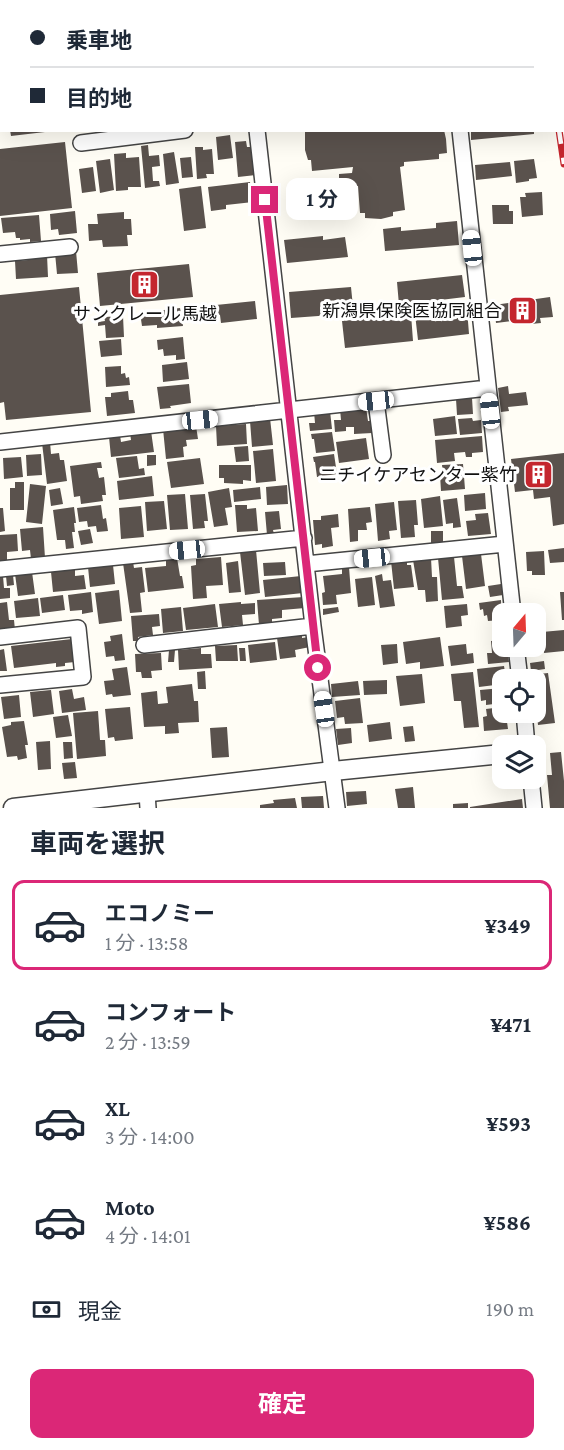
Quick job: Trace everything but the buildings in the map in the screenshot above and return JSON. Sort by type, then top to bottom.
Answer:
[{"type":"street","points":[[81,143],[168,132]]},
{"type":"street","points":[[257,132],[313,626],[337,808]]},
{"type":"street","points":[[460,132],[512,603]]},
{"type":"street","points":[[0,254],[70,247]]},
{"type":"street","points":[[0,442],[488,388]]},
{"type":"street","points":[[376,401],[383,455]]},
{"type":"street","points":[[0,569],[304,538]]},
{"type":"street","points":[[306,564],[505,544]]},
{"type":"street","points":[[144,645],[313,626]]},
{"type":"street","points":[[0,637],[78,628],[83,677],[0,685]]},
{"type":"street","points":[[13,808],[147,800],[333,771],[492,755]]},
{"type":"street","points":[[532,789],[534,808]]},
{"type":"railway","points":[[559,132],[564,164]]},
{"type":"place","name":"サンクレール馬越","points":[[145,285]]},
{"type":"place","name":"新潟県保険医協同組合","points":[[523,311]]},
{"type":"place","name":"ニチイケアセンター紫竹","points":[[538,475]]},
{"type":"route","points":[[265,200],[318,668]]}]
